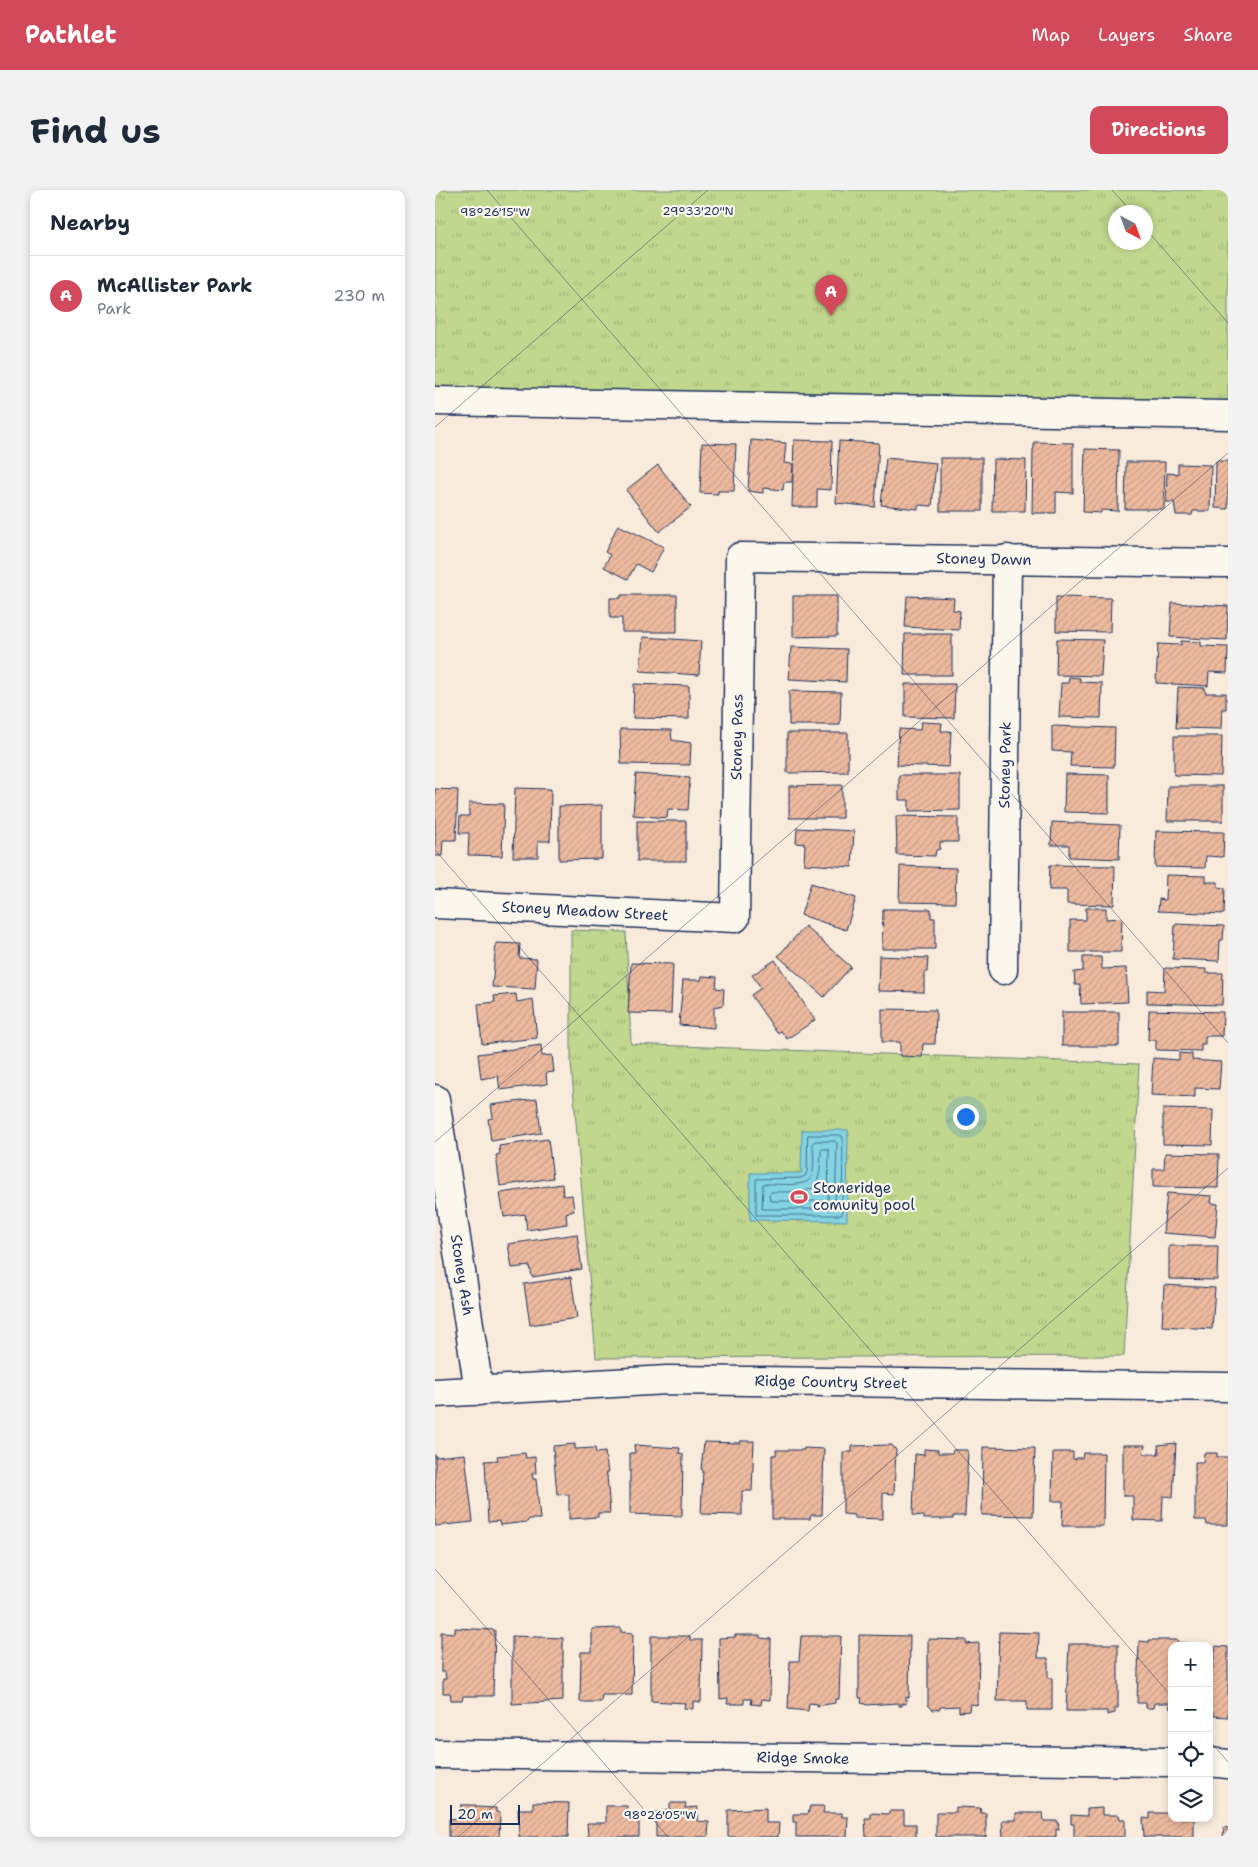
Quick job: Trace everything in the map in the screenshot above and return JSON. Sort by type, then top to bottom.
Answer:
[{"type":"street","points":[[435,401],[1228,415]]},
{"type":"street","name":"Stoney Dawn","points":[[740,557],[1228,563]]},
{"type":"street","name":"Stoney Pass","points":[[735,918],[740,557]]},
{"type":"street","name":"Stoney Park","points":[[1003,970],[1007,560]]},
{"type":"street","name":"Stoney Meadow Street","points":[[435,904],[735,918]]},
{"type":"street","name":"Stoney Ash","points":[[435,1099],[479,1391]]},
{"type":"street","name":"Ridge Country Street","points":[[435,1393],[667,1380],[1228,1387]]},
{"type":"street","name":"Ridge Smoke","points":[[435,1754],[1168,1762]]},
{"type":"street","points":[[1213,1762],[1228,1764]]},
{"type":"green space","points":[[435,190],[1228,190],[1228,406],[435,390]]},
{"type":"green space","points":[[571,930],[626,932],[631,1044],[1139,1064],[1124,1356],[596,1358],[571,1063]]},
{"type":"water","name":"Stoneridge comunity pool","points":[[802,1130],[848,1130],[847,1221],[750,1220],[750,1173],[801,1173]]},
{"type":"building","points":[[751,440],[786,443],[784,463],[793,464],[792,482],[784,482],[783,490],[763,488],[763,493],[748,491]]},
{"type":"building","points":[[794,440],[832,441],[831,490],[817,489],[817,507],[792,507]]},
{"type":"building","points":[[839,441],[879,443],[875,507],[836,503]]},
{"type":"building","points":[[1034,442],[1073,443],[1073,493],[1056,492],[1056,513],[1032,513]]},
{"type":"building","points":[[702,443],[736,444],[734,491],[718,491],[718,494],[700,493]]},
{"type":"building","points":[[1085,449],[1119,450],[1118,511],[1101,510],[1101,513],[1083,512]]},
{"type":"building","points":[[886,458],[936,463],[932,506],[918,505],[918,509],[881,505]]},
{"type":"building","points":[[940,458],[982,458],[982,511],[940,511]]},
{"type":"building","points":[[993,459],[1026,460],[1025,511],[992,511]]},
{"type":"building","points":[[1216,461],[1228,461],[1228,509],[1215,508]]},
{"type":"building","points":[[1126,462],[1165,462],[1164,509],[1125,509]]},
{"type":"building","points":[[1178,464],[1211,465],[1210,511],[1193,511],[1192,515],[1176,515],[1174,502],[1166,502],[1167,473],[1178,474]]},
{"type":"building","points":[[658,465],[691,507],[659,532],[626,490]]},
{"type":"building","points":[[618,525],[664,547],[651,572],[636,564],[628,579],[604,567],[610,555],[605,552]]},
{"type":"building","points":[[621,595],[677,595],[677,632],[622,632],[622,618],[610,618],[610,598],[621,598]]},
{"type":"building","points":[[793,596],[837,596],[837,636],[793,637]]},
{"type":"building","points":[[907,596],[954,598],[953,610],[960,611],[959,630],[905,627]]},
{"type":"building","points":[[1056,597],[1111,598],[1110,632],[1056,631]]},
{"type":"building","points":[[1172,603],[1228,606],[1227,640],[1170,637]]},
{"type":"building","points":[[905,634],[952,634],[952,675],[904,675]]},
{"type":"building","points":[[643,637],[701,641],[699,675],[640,671]]},
{"type":"building","points":[[1057,639],[1103,640],[1101,676],[1056,675]]},
{"type":"building","points":[[1181,641],[1201,642],[1201,646],[1228,647],[1227,673],[1209,672],[1208,686],[1156,683],[1158,644],[1181,645]]},
{"type":"building","points":[[791,647],[847,649],[846,682],[789,679]]},
{"type":"building","points":[[1069,677],[1080,678],[1080,682],[1102,683],[1101,718],[1059,717],[1061,683],[1068,683]]},
{"type":"building","points":[[634,684],[689,686],[689,719],[633,718]]},
{"type":"building","points":[[905,684],[955,684],[954,718],[905,717]]},
{"type":"building","points":[[1178,687],[1205,688],[1205,693],[1226,693],[1226,709],[1222,709],[1221,729],[1176,728]]},
{"type":"building","points":[[789,691],[841,692],[840,725],[789,725]]},
{"type":"building","points":[[921,722],[942,723],[941,731],[951,731],[949,767],[897,765],[899,729],[920,730]]},
{"type":"building","points":[[1052,726],[1115,728],[1114,767],[1070,766],[1071,752],[1052,751]]},
{"type":"building","points":[[620,729],[671,730],[672,740],[691,743],[690,765],[621,764]]},
{"type":"building","points":[[787,733],[848,733],[848,772],[787,773]]},
{"type":"building","points":[[1174,736],[1222,736],[1221,776],[1174,775]]},
{"type":"building","points":[[636,774],[690,778],[688,810],[668,809],[667,818],[633,815]]},
{"type":"building","points":[[1065,774],[1109,775],[1109,813],[1064,812]]},
{"type":"building","points":[[899,775],[960,775],[960,810],[909,811],[909,800],[899,800]]},
{"type":"building","points":[[842,785],[842,818],[789,818],[789,786]]},
{"type":"building","points":[[1168,786],[1223,786],[1223,821],[1167,821]]},
{"type":"building","points":[[515,788],[551,789],[550,841],[538,841],[538,857],[513,857]]},
{"type":"building","points":[[435,789],[458,790],[456,840],[443,840],[442,856],[435,856]]},
{"type":"building","points":[[469,803],[504,804],[502,856],[468,855],[469,833],[459,833],[460,816],[469,816]]},
{"type":"building","points":[[602,805],[602,859],[559,860],[559,806]]},
{"type":"building","points":[[896,816],[958,817],[958,842],[940,842],[940,849],[936,850],[935,856],[897,855]]},
{"type":"building","points":[[637,821],[686,821],[686,861],[637,861]]},
{"type":"building","points":[[1052,822],[1120,825],[1119,859],[1069,857],[1069,845],[1051,845]]},
{"type":"building","points":[[797,828],[854,831],[852,867],[804,864],[805,844],[796,843]]},
{"type":"building","points":[[1156,831],[1224,832],[1223,857],[1206,856],[1205,868],[1155,867]]},
{"type":"building","points":[[1050,865],[1115,866],[1114,905],[1067,904],[1067,890],[1049,890]]},
{"type":"building","points":[[900,866],[956,868],[955,903],[899,902]]},
{"type":"building","points":[[1166,875],[1206,876],[1206,882],[1218,882],[1218,887],[1225,888],[1224,914],[1158,911],[1159,899],[1165,900]]},
{"type":"building","points":[[811,883],[856,898],[846,930],[801,915]]},
{"type":"building","points":[[1086,908],[1106,908],[1106,919],[1122,918],[1121,952],[1070,952],[1070,920],[1086,920]]},
{"type":"building","points":[[883,909],[931,909],[931,918],[935,918],[935,949],[882,949]]},
{"type":"building","points":[[1175,924],[1224,926],[1223,940],[1220,940],[1219,961],[1173,959]]},
{"type":"building","points":[[805,926],[851,967],[824,997],[778,956]]},
{"type":"building","points":[[496,943],[520,944],[519,958],[537,959],[535,989],[492,987]]},
{"type":"building","points":[[879,956],[928,958],[927,972],[924,972],[924,992],[878,991]]},
{"type":"building","points":[[1083,957],[1101,957],[1102,969],[1126,968],[1128,1002],[1081,1004],[1080,985],[1075,985],[1074,972],[1083,971]]},
{"type":"building","points":[[775,960],[815,1020],[787,1039],[781,1031],[777,1033],[751,995],[761,988],[752,975]]},
{"type":"building","points":[[631,963],[673,964],[671,1014],[628,1013]]},
{"type":"building","points":[[1165,968],[1206,969],[1206,973],[1223,973],[1222,1005],[1147,1003],[1147,990],[1164,991]]},
{"type":"building","points":[[702,976],[717,977],[716,988],[724,989],[723,1005],[714,1007],[714,1028],[679,1025],[683,980],[701,980]]},
{"type":"building","points":[[516,994],[517,1002],[533,999],[537,1038],[482,1044],[478,1004],[495,1002],[494,996]]},
{"type":"building","points":[[882,1009],[936,1010],[935,1044],[923,1044],[922,1057],[900,1056],[900,1042],[882,1042]]},
{"type":"building","points":[[1149,1010],[1223,1012],[1222,1036],[1205,1036],[1205,1044],[1201,1044],[1201,1051],[1156,1050],[1156,1040],[1148,1040]]},
{"type":"building","points":[[1062,1012],[1119,1012],[1119,1046],[1062,1046]]},
{"type":"building","points":[[541,1045],[542,1056],[552,1055],[554,1072],[546,1073],[547,1084],[500,1090],[498,1076],[481,1079],[478,1054]]},
{"type":"building","points":[[1179,1053],[1192,1054],[1192,1060],[1221,1062],[1219,1089],[1195,1088],[1195,1097],[1151,1095],[1153,1058],[1179,1060]]},
{"type":"building","points":[[537,1099],[541,1133],[491,1141],[488,1119],[493,1118],[491,1105]]},
{"type":"building","points":[[1163,1109],[1213,1110],[1212,1145],[1163,1144]]},
{"type":"building","points":[[548,1139],[553,1178],[500,1186],[496,1155],[500,1154],[499,1146]]},
{"type":"building","points":[[1165,1153],[1219,1154],[1218,1188],[1153,1187],[1153,1169],[1164,1169]]},
{"type":"building","points":[[562,1184],[563,1196],[572,1195],[574,1211],[566,1213],[567,1224],[527,1230],[525,1214],[504,1217],[500,1193]]},
{"type":"building","points":[[1167,1193],[1212,1196],[1211,1203],[1218,1204],[1215,1237],[1163,1233]]},
{"type":"building","points":[[577,1234],[582,1269],[532,1277],[530,1266],[512,1268],[508,1244]]},
{"type":"building","points":[[1169,1246],[1218,1246],[1217,1280],[1169,1279]]},
{"type":"building","points":[[571,1277],[577,1318],[530,1325],[524,1284]]},
{"type":"building","points":[[1164,1285],[1215,1288],[1212,1329],[1162,1326]]},
{"type":"building","points":[[740,1441],[754,1441],[752,1491],[742,1491],[742,1515],[701,1514],[703,1470],[701,1469],[704,1442],[740,1443]]},
{"type":"building","points":[[1176,1443],[1173,1497],[1163,1496],[1162,1521],[1133,1520],[1133,1496],[1123,1496],[1123,1445],[1145,1445],[1144,1454],[1159,1454],[1158,1445]]},
{"type":"building","points":[[575,1444],[575,1449],[595,1448],[596,1453],[605,1452],[608,1473],[605,1473],[607,1475],[610,1513],[598,1513],[598,1517],[569,1519],[569,1494],[557,1495],[553,1446]]},
{"type":"building","points":[[634,1445],[680,1448],[679,1453],[683,1454],[682,1516],[630,1514],[630,1453],[635,1453]]},
{"type":"building","points":[[892,1445],[896,1450],[894,1494],[883,1493],[883,1519],[854,1518],[854,1515],[843,1514],[843,1452],[852,1452],[852,1446]]},
{"type":"building","points":[[983,1447],[1035,1448],[1033,1516],[982,1515]]},
{"type":"building","points":[[804,1448],[824,1449],[822,1515],[811,1515],[810,1519],[772,1519],[772,1455],[776,1455],[776,1450],[804,1450]]},
{"type":"building","points":[[924,1449],[938,1450],[938,1453],[968,1450],[965,1516],[953,1516],[953,1519],[924,1519],[924,1516],[913,1515],[915,1454],[924,1455]]},
{"type":"building","points":[[1053,1452],[1073,1452],[1073,1459],[1076,1460],[1076,1458],[1082,1458],[1083,1453],[1104,1453],[1103,1526],[1062,1526],[1063,1501],[1052,1501]]},
{"type":"building","points":[[525,1453],[526,1458],[535,1457],[536,1473],[532,1474],[533,1479],[536,1479],[540,1519],[529,1519],[527,1522],[500,1525],[499,1521],[488,1522],[485,1461],[498,1460],[497,1456]]},
{"type":"building","points":[[1204,1453],[1217,1453],[1217,1457],[1228,1457],[1228,1525],[1207,1525],[1206,1520],[1195,1520],[1195,1462],[1203,1462]]},
{"type":"building","points":[[435,1454],[436,1457],[465,1454],[473,1522],[435,1526]]},
{"type":"building","points":[[455,1628],[495,1630],[493,1696],[463,1696],[462,1700],[451,1700],[450,1693],[443,1693],[443,1679],[446,1679],[445,1672],[441,1672],[441,1632],[455,1633]]},
{"type":"building","points":[[621,1628],[621,1632],[633,1633],[632,1695],[602,1695],[601,1702],[580,1702],[581,1652],[592,1652],[592,1629]]},
{"type":"building","points":[[999,1632],[1039,1633],[1038,1658],[1048,1658],[1048,1678],[1052,1678],[1052,1710],[1027,1710],[1027,1701],[997,1701]]},
{"type":"building","points":[[735,1635],[760,1635],[760,1638],[771,1639],[770,1700],[762,1699],[761,1705],[751,1704],[752,1699],[744,1699],[744,1704],[727,1704],[728,1698],[720,1699],[719,1638],[735,1637]]},
{"type":"building","points":[[859,1635],[910,1636],[909,1698],[906,1697],[906,1704],[902,1703],[902,1706],[899,1706],[899,1703],[866,1705],[861,1703],[862,1698],[859,1698]]},
{"type":"building","points":[[512,1636],[563,1638],[563,1701],[512,1704]]},
{"type":"building","points":[[651,1636],[690,1636],[690,1640],[702,1640],[701,1702],[693,1701],[693,1709],[684,1708],[685,1703],[651,1701]]},
{"type":"building","points":[[801,1636],[841,1636],[839,1699],[835,1699],[835,1703],[817,1706],[818,1704],[809,1703],[808,1711],[788,1709],[790,1661],[799,1661]]},
{"type":"building","points":[[928,1639],[966,1640],[966,1644],[979,1643],[978,1705],[970,1704],[969,1711],[959,1712],[959,1706],[940,1707],[940,1709],[933,1710],[928,1705]]},
{"type":"building","points":[[1149,1640],[1178,1640],[1178,1642],[1168,1642],[1168,1703],[1154,1703],[1153,1708],[1146,1708],[1146,1703],[1137,1703],[1139,1641],[1149,1642]]},
{"type":"building","points":[[1069,1644],[1118,1644],[1118,1708],[1115,1708],[1115,1713],[1107,1715],[1107,1711],[1066,1711]]},
{"type":"building","points":[[1216,1646],[1228,1647],[1228,1717],[1214,1716],[1213,1713],[1213,1665]]},
{"type":"building","points":[[533,1802],[569,1803],[568,1837],[519,1837],[518,1809],[533,1809]]},
{"type":"building","points":[[670,1803],[686,1803],[685,1808],[698,1807],[697,1821],[709,1822],[708,1837],[656,1837],[656,1812],[670,1810]]},
{"type":"building","points":[[461,1805],[496,1808],[496,1812],[500,1813],[499,1837],[449,1837],[449,1819],[460,1818]]},
{"type":"building","points":[[606,1806],[627,1806],[627,1816],[639,1815],[639,1837],[588,1837],[587,1823],[606,1823]]},
{"type":"building","points":[[810,1806],[824,1806],[823,1813],[842,1813],[842,1817],[848,1817],[847,1837],[796,1837],[796,1822],[793,1822],[793,1814],[808,1814]]},
{"type":"building","points":[[956,1807],[980,1808],[981,1813],[986,1813],[986,1837],[936,1837],[936,1812],[956,1812]]},
{"type":"building","points":[[766,1808],[766,1823],[779,1823],[778,1837],[728,1837],[728,1810]]},
{"type":"building","points":[[1102,1808],[1102,1815],[1119,1815],[1120,1819],[1125,1819],[1125,1837],[1074,1837],[1074,1824],[1071,1824],[1071,1815],[1087,1816],[1087,1809]]},
{"type":"building","points":[[889,1811],[904,1811],[904,1824],[916,1824],[916,1837],[866,1837],[865,1818],[871,1818],[871,1813],[889,1814]]},
{"type":"building","points":[[1016,1813],[1043,1813],[1044,1821],[1058,1821],[1059,1830],[1056,1829],[1056,1837],[1003,1837],[1002,1820],[1016,1820]]},
{"type":"building","points":[[1150,1813],[1168,1813],[1168,1822],[1194,1822],[1194,1837],[1144,1837],[1143,1818],[1150,1819]]},
{"type":"building","points":[[1224,1827],[1228,1828],[1228,1837],[1223,1837]]},
{"type":"place","name":"McAllister Park","points":[[831,316]]},
{"type":"place","name":"Stoneridge comunity pool","points":[[799,1197]]}]
